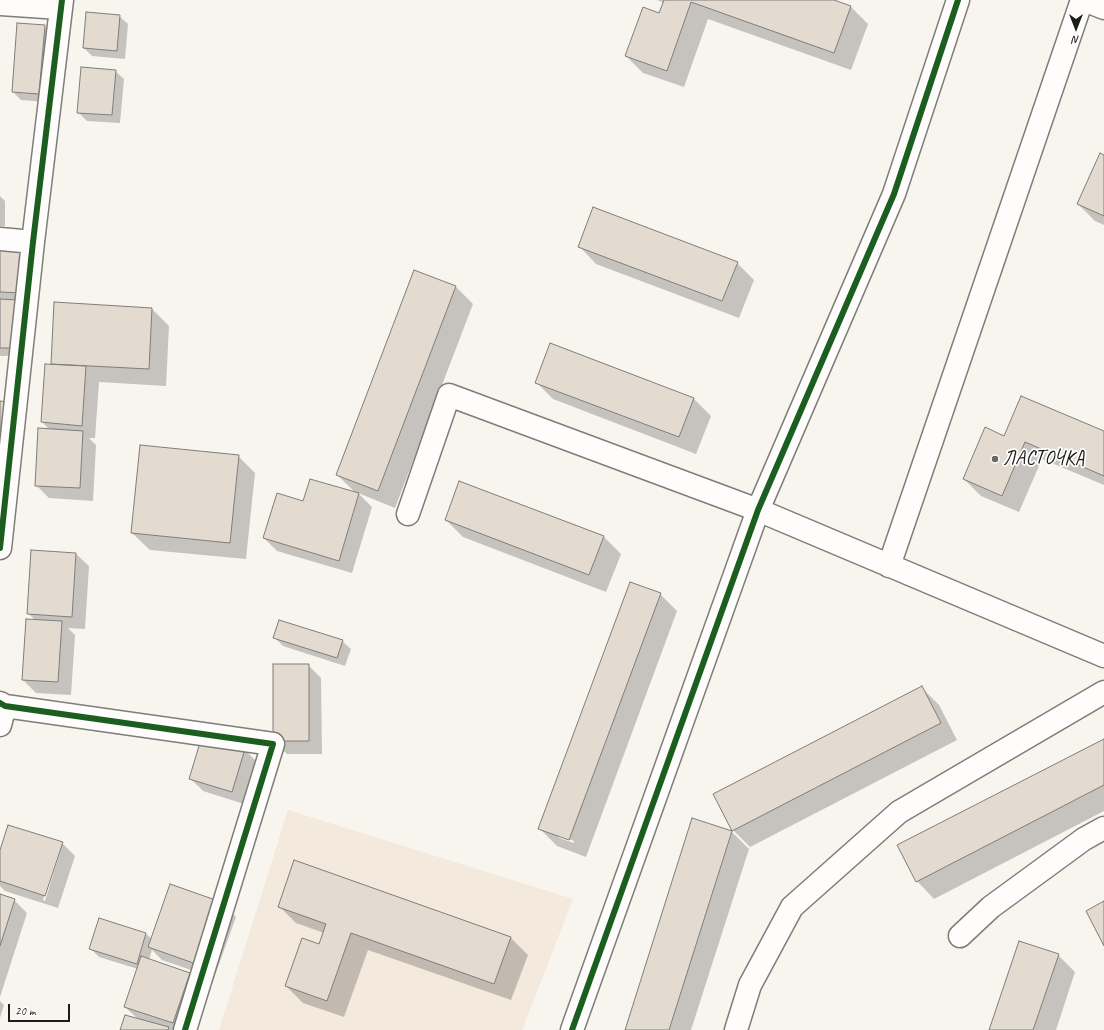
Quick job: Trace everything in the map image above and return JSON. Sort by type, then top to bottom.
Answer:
[{"type":"street","points":[[572,1030],[758,510],[894,194],[958,0]]},
{"type":"street","points":[[889,566],[1083,0],[1104,8]]},
{"type":"street","points":[[0,4],[61,4],[4,474],[0,548]]},
{"type":"street","points":[[0,239],[33,242]]},
{"type":"street","points":[[408,514],[449,395],[758,510],[1104,656]]},
{"type":"street","points":[[736,1030],[750,985],[792,907],[899,812],[1104,692]]},
{"type":"street","points":[[2,711],[273,744],[185,1030]]},
{"type":"street","points":[[960,936],[992,907],[1084,839],[1104,828]]},
{"type":"shaded area","points":[[288,810],[573,899],[522,1030],[219,1030]]},
{"type":"building","points":[[664,0],[834,0],[851,6],[834,53],[691,2],[667,71],[625,56],[643,7],[659,13]]},
{"type":"building","points":[[86,12],[120,15],[117,51],[83,48]]},
{"type":"building","points":[[17,23],[45,25],[39,94],[12,92]]},
{"type":"building","points":[[81,67],[116,70],[112,115],[77,113]]},
{"type":"building","points":[[1100,153],[1104,155],[1104,216],[1077,204]]},
{"type":"building","points":[[593,207],[738,262],[722,301],[578,247]]},
{"type":"building","points":[[0,249],[24,249],[23,293],[0,292]]},
{"type":"building","points":[[414,270],[456,286],[378,491],[336,475]]},
{"type":"building","points":[[0,299],[17,300],[16,348],[0,348]]},
{"type":"building","points":[[54,302],[152,308],[149,369],[51,364]]},
{"type":"building","points":[[550,343],[694,398],[679,437],[535,383]]},
{"type":"building","points":[[45,364],[86,366],[82,426],[41,422]]},
{"type":"building","name":"ЛАСТОЧКА","points":[[1021,396],[1104,431],[1104,476],[1025,442],[1002,496],[963,479],[985,427],[1004,436]]},
{"type":"building","points":[[0,401],[7,402],[0,454]]},
{"type":"building","points":[[38,428],[83,431],[80,488],[35,486]]},
{"type":"building","points":[[140,445],[239,455],[230,543],[131,533]]},
{"type":"building","points":[[310,479],[359,493],[339,561],[263,538],[277,493],[303,501]]},
{"type":"building","points":[[459,481],[604,536],[589,575],[445,520]]},
{"type":"building","points":[[31,550],[76,553],[72,617],[27,614]]},
{"type":"building","points":[[630,582],[661,593],[569,840],[538,829]]},
{"type":"building","points":[[26,619],[62,621],[58,682],[22,680]]},
{"type":"building","points":[[279,620],[343,640],[337,658],[273,638]]},
{"type":"building","points":[[273,664],[309,664],[309,741],[273,741]]},
{"type":"building","points":[[922,686],[941,723],[732,831],[713,794]]},
{"type":"building","points":[[202,736],[245,749],[232,792],[189,779]]},
{"type":"building","points":[[1104,739],[1104,785],[916,882],[897,845]]},
{"type":"building","points":[[692,818],[732,831],[669,1030],[625,1030]]},
{"type":"building","points":[[8,825],[63,842],[45,896],[0,881],[0,850]]},
{"type":"building","points":[[294,860],[511,937],[494,984],[351,933],[327,1001],[285,986],[302,938],[319,944],[326,924],[278,907]]},
{"type":"building","points":[[170,884],[224,903],[202,966],[148,947]]},
{"type":"building","points":[[0,894],[15,899],[0,946]]},
{"type":"building","points":[[1104,901],[1104,946],[1086,911]]},
{"type":"building","points":[[99,918],[146,933],[137,964],[89,949]]},
{"type":"building","points":[[1019,941],[1059,954],[1033,1030],[989,1030]]},
{"type":"building","points":[[141,956],[190,973],[173,1023],[124,1007]]},
{"type":"building","points":[[125,1015],[169,1027],[168,1030],[120,1030]]},
{"type":"cycle path","points":[[0,548],[33,242],[62,0]]},
{"type":"cycle path","points":[[572,1030],[758,510],[894,194],[958,0]]},
{"type":"cycle path","points":[[0,703],[5,706],[273,744],[185,1030]]},
{"type":"place","name":"ЛАСТОЧКА","points":[[995,459]]}]
